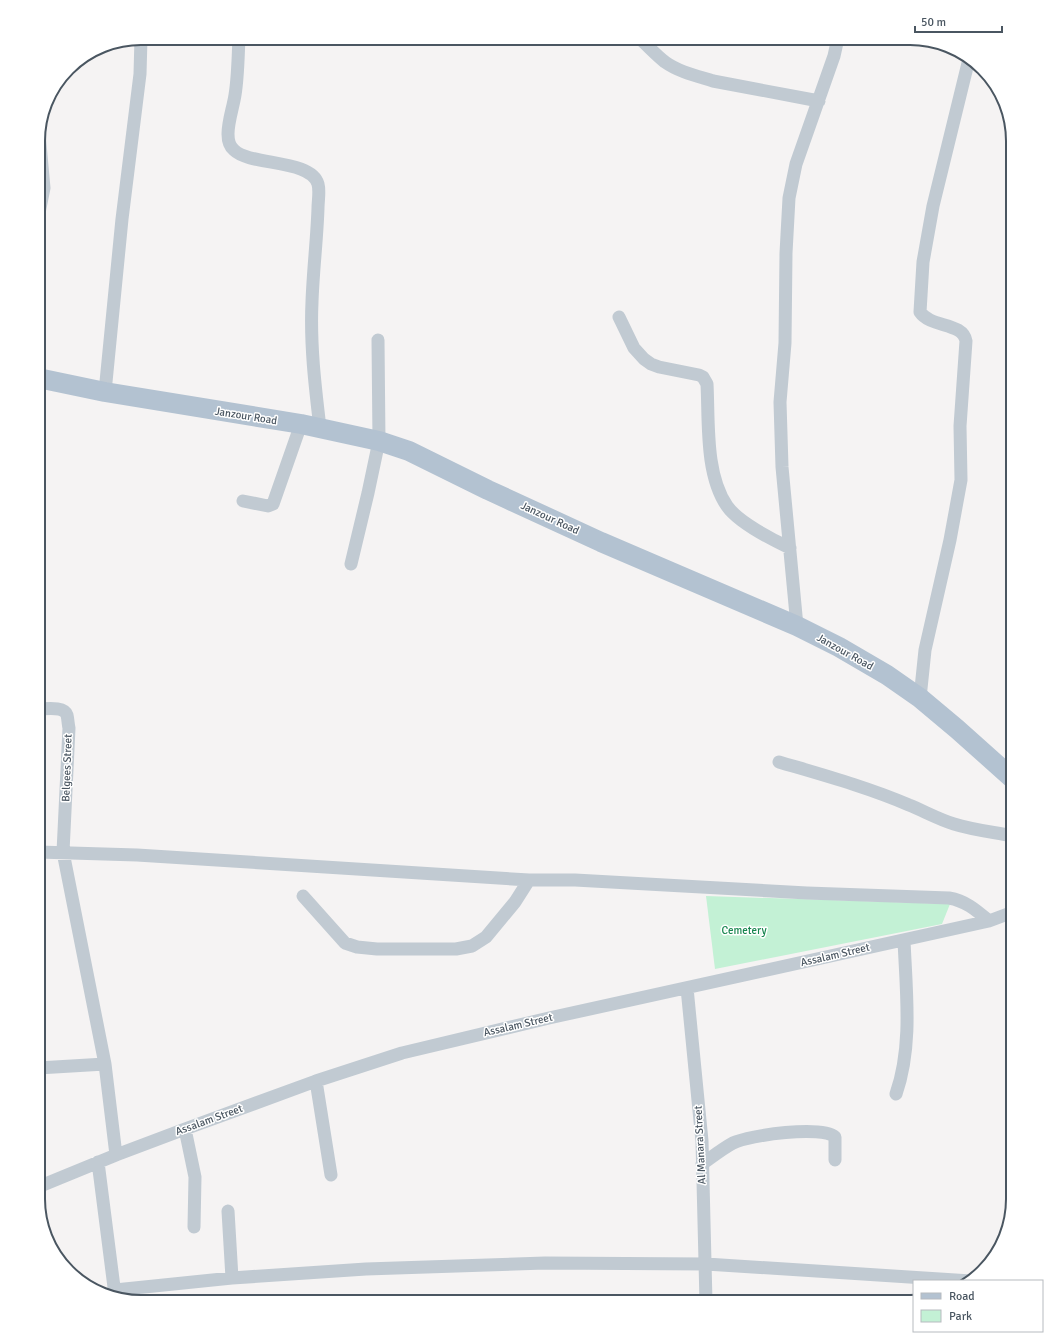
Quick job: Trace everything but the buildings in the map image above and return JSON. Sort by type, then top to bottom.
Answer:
[{"type":"main road","name":"Janzour Road","points":[[45,379],[105,392],[301,424],[379,440],[409,451],[488,490],[658,567],[797,626],[839,647],[887,675],[920,698],[1006,773]]},
{"type":"street","points":[[105,392],[122,219],[140,74],[141,45]]},
{"type":"street","points":[[238,45],[235,94],[228,134],[229,143],[232,149],[244,157],[282,164],[307,173],[317,181],[319,187],[312,302],[312,331],[320,428]]},
{"type":"street","points":[[647,45],[666,62],[697,76],[713,81],[819,101]]},
{"type":"street","points":[[797,626],[782,467],[780,402],[785,344],[786,253],[789,198],[796,164],[819,101],[836,45]]},
{"type":"street","points":[[920,698],[925,650],[950,540],[961,480],[960,426],[966,341],[965,337],[959,330],[928,320],[920,312],[922,262],[933,206],[968,65]]},
{"type":"street","points":[[619,318],[634,348],[651,364],[703,377],[707,384],[708,437],[715,482],[722,497],[728,508],[741,519],[772,540],[790,548]]},
{"type":"street","points":[[351,564],[379,440],[378,340]]},
{"type":"street","points":[[243,501],[268,506],[274,504],[301,424]]},
{"type":"street","name":"Belgees Street","points":[[45,709],[59,709],[65,712],[67,715],[69,728],[63,852]]},
{"type":"street","points":[[779,762],[860,787],[909,805],[951,823],[968,828],[1006,834]]},
{"type":"street","points":[[45,852],[299,865],[529,880],[574,880],[807,893],[949,898],[960,900],[970,905],[989,921]]},
{"type":"street","points":[[63,852],[105,1064],[116,1155]]},
{"type":"street","points":[[303,896],[345,943],[357,947],[377,949],[456,949],[472,946],[486,937],[515,902],[529,880]]},
{"type":"street","name":"Assalam Street","points":[[45,1184],[185,1129],[316,1081],[402,1053],[549,1018],[989,921],[1006,915]]},
{"type":"street","points":[[896,1094],[902,1077],[908,1024],[904,940]]},
{"type":"street","name":"Al Manara Street","points":[[687,988],[702,1141],[706,1295]]},
{"type":"street","points":[[45,1068],[105,1064]]},
{"type":"street","points":[[316,1081],[331,1175]]},
{"type":"street","points":[[185,1129],[195,1177],[194,1227]]},
{"type":"street","points":[[702,1164],[734,1143],[765,1135],[812,1131],[828,1133],[835,1137],[835,1160]]},
{"type":"street","points":[[98,1162],[115,1292]]},
{"type":"street","points":[[228,1211],[232,1278]]},
{"type":"street","points":[[116,1292],[232,1278],[381,1268],[545,1263],[706,1264],[955,1280]]},
{"type":"green space","name":"Cemetery","points":[[706,896],[950,904],[942,924],[715,969]]}]
